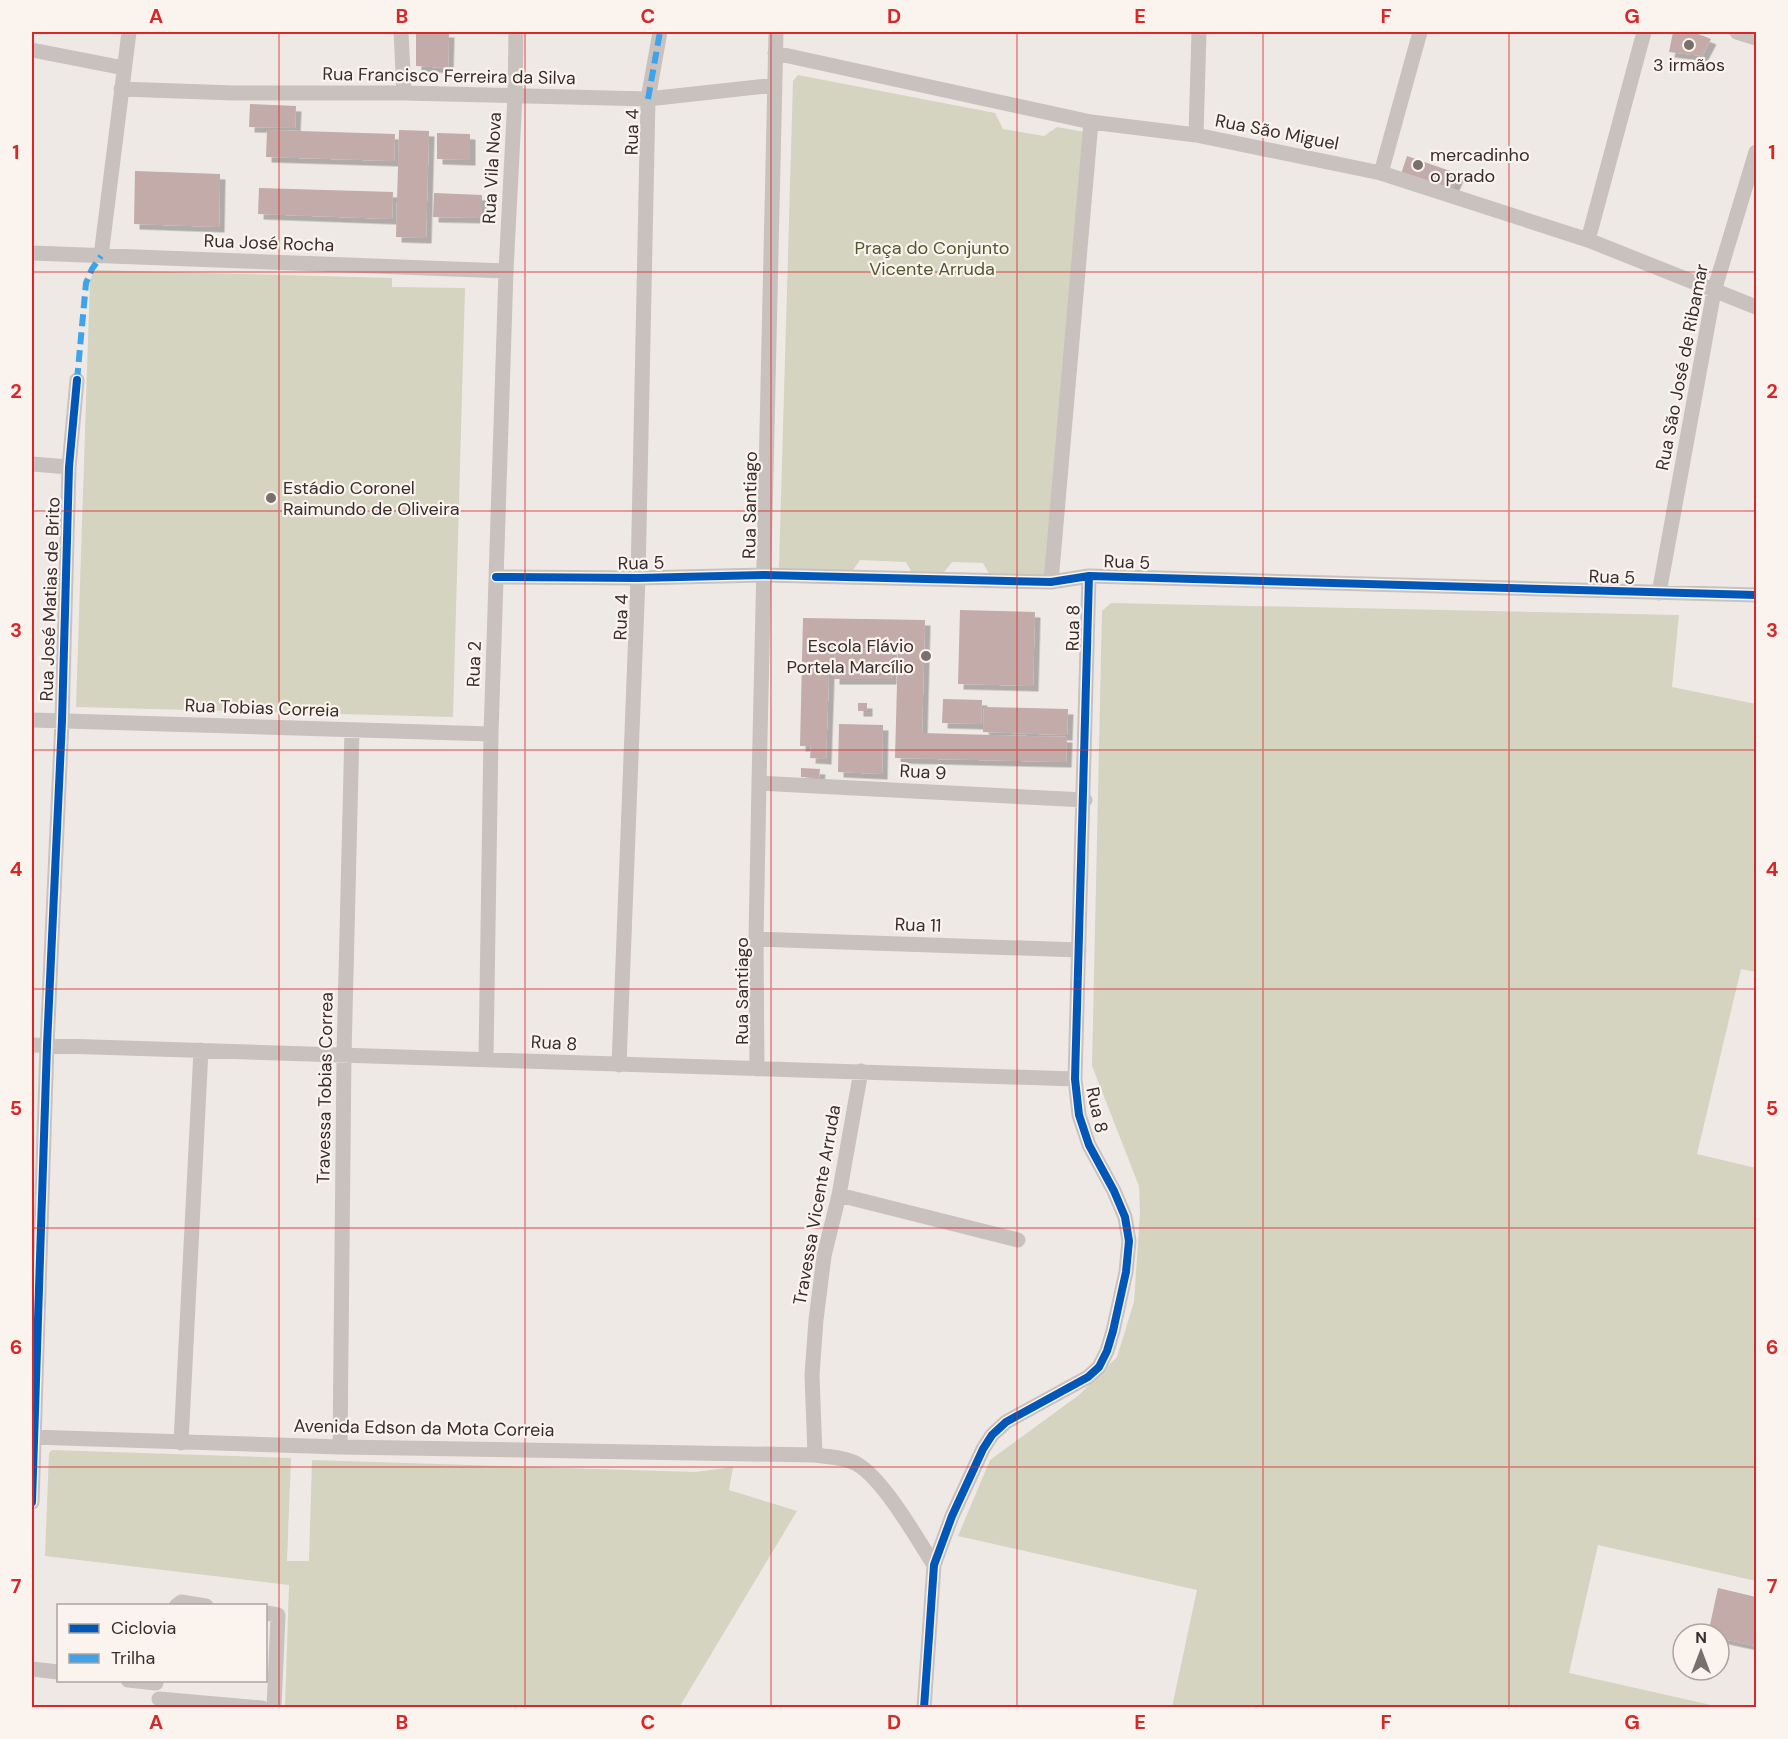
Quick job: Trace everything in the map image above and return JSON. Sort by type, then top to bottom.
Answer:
[{"type":"street","points":[[101,256],[129,32]]},
{"type":"street","points":[[401,32],[404,93]]},
{"type":"street","name":"Rua Vila Nova","points":[[506,271],[516,32]]},
{"type":"street","name":"Rua 4","points":[[619,1065],[638,578],[648,99],[660,32]]},
{"type":"street","name":"Rua Santiago","points":[[757,1069],[756,939],[776,32]]},
{"type":"street","points":[[1196,135],[1199,32]]},
{"type":"street","points":[[1381,173],[1420,32]]},
{"type":"street","points":[[1588,240],[1644,32]]},
{"type":"street","points":[[1737,32],[1756,38]]},
{"type":"street","points":[[32,50],[124,68]]},
{"type":"street","name":"Rua São Miguel","points":[[775,53],[1091,122],[1196,135],[1381,173],[1588,240],[1756,307]]},
{"type":"street","name":"Rua Francisco Ferreira da Silva","points":[[122,89],[234,93],[404,93],[648,99],[776,86]]},
{"type":"street","name":"Rua 8","points":[[1051,582],[1091,122]]},
{"type":"street","name":"Rua São José de Ribamar","points":[[1659,593],[1714,291],[1756,152]]},
{"type":"street","name":"Rua José Rocha","points":[[32,253],[506,271]]},
{"type":"street","name":"Rua 2","points":[[486,1059],[491,734],[506,271]]},
{"type":"street","name":"Rua José Matias de Brito","points":[[32,1502],[39,1045],[62,721],[69,467],[77,380]]},
{"type":"street","points":[[32,464],[69,467]]},
{"type":"street","name":"Rua 5","points":[[496,577],[638,578],[764,575],[1051,582],[1089,576],[1756,595]]},
{"type":"street","name":"Rua 8","points":[[924,1707],[934,1565],[966,1483],[982,1449],[992,1435],[1006,1422],[1088,1377],[1099,1367],[1113,1331],[1126,1272],[1129,1241],[1125,1217],[1089,1145],[1079,1114],[1075,1079],[1089,576]]},
{"type":"street","name":"Rua Tobias Correia","points":[[32,720],[491,734]]},
{"type":"street","name":"Travessa Tobias Correa","points":[[340,1447],[352,730]]},
{"type":"street","name":"Rua 9","points":[[759,783],[1084,800]]},
{"type":"street","name":"Rua 11","points":[[756,939],[1079,950]]},
{"type":"street","name":"Rua 8","points":[[39,1045],[1075,1079]]},
{"type":"street","points":[[181,1443],[201,1050]]},
{"type":"street","name":"Travessa Vicente Arruda","points":[[815,1455],[812,1375],[816,1320],[824,1256],[861,1071]]},
{"type":"street","points":[[838,1195],[1018,1240]]},
{"type":"street","name":"Avenida Edson da Mota Correia","points":[[33,1437],[340,1447],[815,1455],[855,1463],[868,1473],[894,1504],[934,1565]]},
{"type":"street","points":[[178,1604],[181,1602],[198,1604]]},
{"type":"street","points":[[267,1613],[278,1615],[274,1707]]},
{"type":"street","points":[[32,1668],[57,1672]]},
{"type":"street","points":[[157,1682],[159,1703],[262,1707]]},
{"type":"green space","name":"Praça do Conjunto Vicente Arruda","points":[[798,75],[995,113],[1003,129],[1044,136],[1057,127],[1085,132],[1045,573],[1041,579],[991,577],[983,563],[952,562],[941,576],[913,575],[906,562],[860,560],[851,573],[784,571],[779,567],[793,81]]},
{"type":"green space","name":"Estádio Coronel Raimundo de Oliveira","points":[[96,270],[392,278],[392,287],[465,288],[453,717],[76,707],[90,279]]},
{"type":"green space","points":[[1111,603],[1679,615],[1672,687],[1756,704],[1756,972],[1741,969],[1697,1154],[1756,1168],[1756,1581],[1598,1545],[1569,1673],[1720,1707],[1172,1707],[1197,1590],[958,1536],[990,1460],[1079,1395],[1117,1357],[1134,1302],[1140,1213],[1139,1186],[1092,1066],[1102,611]]},
{"type":"green space","points":[[52,1450],[291,1458],[287,1561],[309,1561],[312,1460],[695,1472],[733,1467],[729,1490],[797,1511],[680,1706],[687,1707],[285,1707],[289,1585],[45,1556],[49,1453]]},
{"type":"building","points":[[416,32],[449,32],[448,68],[416,66]]},
{"type":"building","name":"3 irmãos","points":[[1673,32],[1693,32],[1711,39],[1702,56],[1669,52]]},
{"type":"building","points":[[250,104],[296,106],[295,128],[249,127]]},
{"type":"building","points":[[267,130],[395,134],[394,161],[266,157]]},
{"type":"building","points":[[399,130],[429,131],[426,238],[396,237]]},
{"type":"building","points":[[437,133],[470,134],[470,160],[437,159]]},
{"type":"building","name":"mercadinho o prado","points":[[1407,156],[1459,174],[1452,189],[1401,174]]},
{"type":"building","points":[[135,171],[220,174],[219,227],[134,224]]},
{"type":"building","points":[[259,188],[393,192],[392,219],[258,214]]},
{"type":"building","points":[[434,193],[482,195],[482,218],[433,217]]},
{"type":"building","points":[[960,610],[1035,612],[1033,686],[958,684]]},
{"type":"building","points":[[803,618],[925,620],[922,733],[1067,737],[1066,762],[895,758],[898,647],[830,645],[826,759],[810,758],[811,746],[800,746]]},
{"type":"building","points":[[835,648],[892,649],[891,679],[834,679]]},
{"type":"building","points":[[943,699],[982,700],[981,724],[942,723]]},
{"type":"building","points":[[858,703],[867,703],[867,711],[858,711]]},
{"type":"building","points":[[984,707],[1068,709],[1067,735],[983,732]]},
{"type":"building","points":[[839,724],[883,725],[882,774],[838,772]]},
{"type":"building","points":[[801,768],[820,769],[819,778],[801,777]]},
{"type":"building","points":[[1718,1588],[1756,1597],[1756,1646],[1731,1641],[1731,1622],[1711,1622]]},
{"type":"marked path","points":[[648,99],[660,32]]},
{"type":"marked path","points":[[77,380],[86,283],[101,256]]},
{"type":"cycle path","points":[[32,1502],[47,1045],[62,721],[69,467],[77,380]]},
{"type":"cycle path","points":[[496,577],[638,578],[764,575],[1051,582],[1089,576],[1756,595]]},
{"type":"cycle path","points":[[924,1708],[934,1565],[952,1516],[983,1449],[992,1435],[1006,1422],[1088,1377],[1099,1367],[1113,1331],[1126,1272],[1129,1241],[1125,1217],[1089,1145],[1079,1115],[1075,1079],[1089,576]]},
{"type":"place","name":"3 irmãos","points":[[1689,45]]},
{"type":"place","name":"mercadinho o prado","points":[[1418,165]]},
{"type":"place","name":"Estádio Coronel Raimundo de Oliveira","points":[[271,498]]},
{"type":"place","name":"Escola Flávio Portela Marcílio","points":[[926,656]]}]
